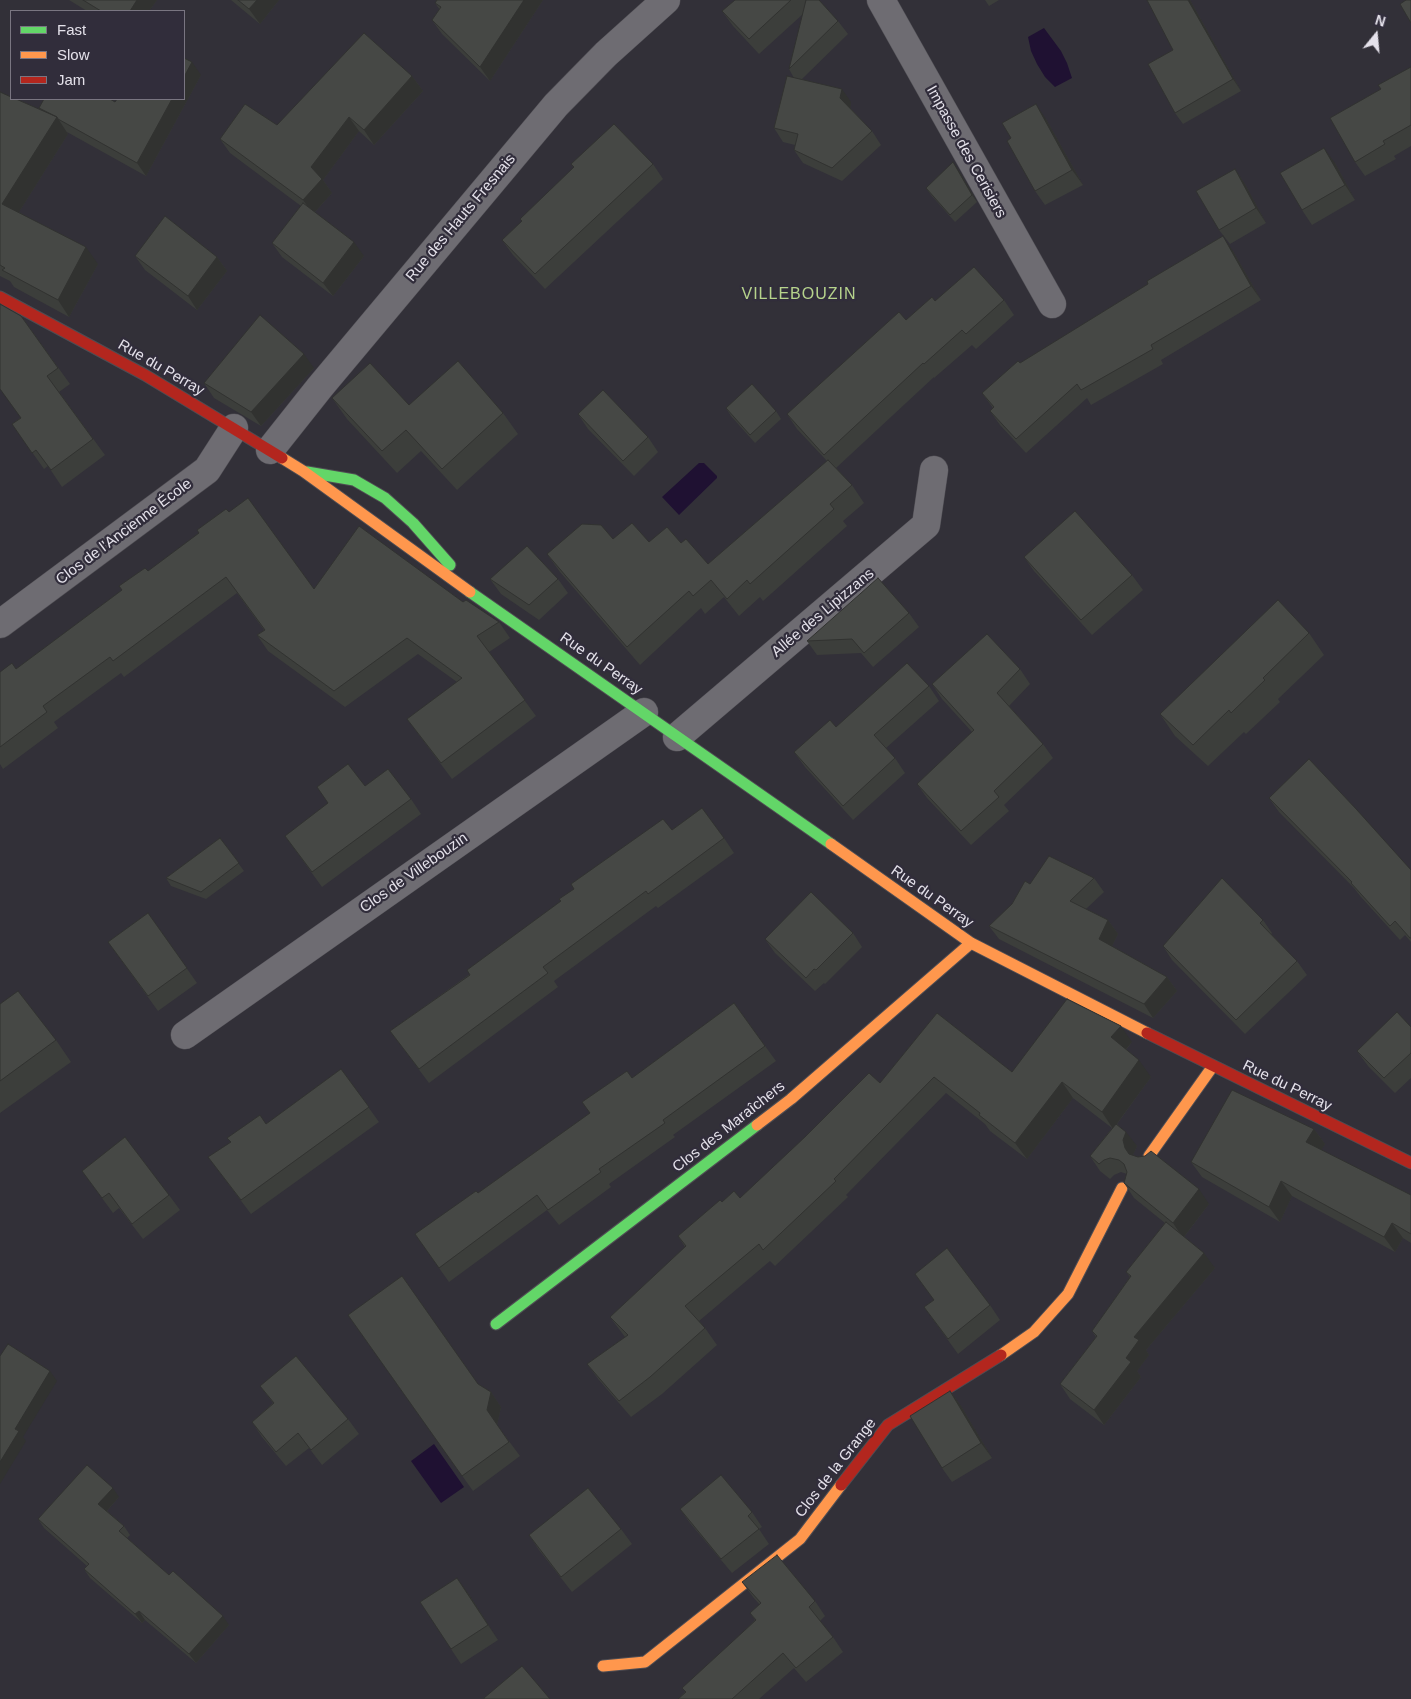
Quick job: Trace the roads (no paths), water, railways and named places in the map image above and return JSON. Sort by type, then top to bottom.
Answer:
[{"type":"street","name":"Rue des Hauts Fresnais","points":[[270,450],[320,387],[556,105],[606,54],[666,0]]},
{"type":"street","name":"Impasse des Cerisiers","points":[[881,0],[1052,304]]},
{"type":"street","name":"Rue du Perray","points":[[0,296],[145,375],[303,471],[473,594],[644,712],[971,943],[1213,1066],[1411,1163]]},
{"type":"street","name":"Clos de l'Ancienne École","points":[[0,624],[208,470],[234,428]]},
{"type":"street","name":"Allée des Lipizzans","points":[[677,737],[926,525],[934,470]]},
{"type":"street","name":"Rue du Perray","points":[[303,471],[354,480],[385,498],[413,523],[473,594]]},
{"type":"street","name":"Clos de Villebouzin","points":[[185,1034],[644,712]]},
{"type":"street","name":"Clos des Maraîchers","points":[[496,1324],[791,1099],[971,943]]},
{"type":"street","points":[[1149,1156],[1213,1066]]},
{"type":"street","name":"Clos de la Grange","points":[[603,1666],[645,1662],[800,1540],[888,1425],[989,1364],[1034,1332],[1068,1294],[1122,1188]]},
{"type":"district","name":"VILLEBOUZIN","points":[[799,295]]}]
